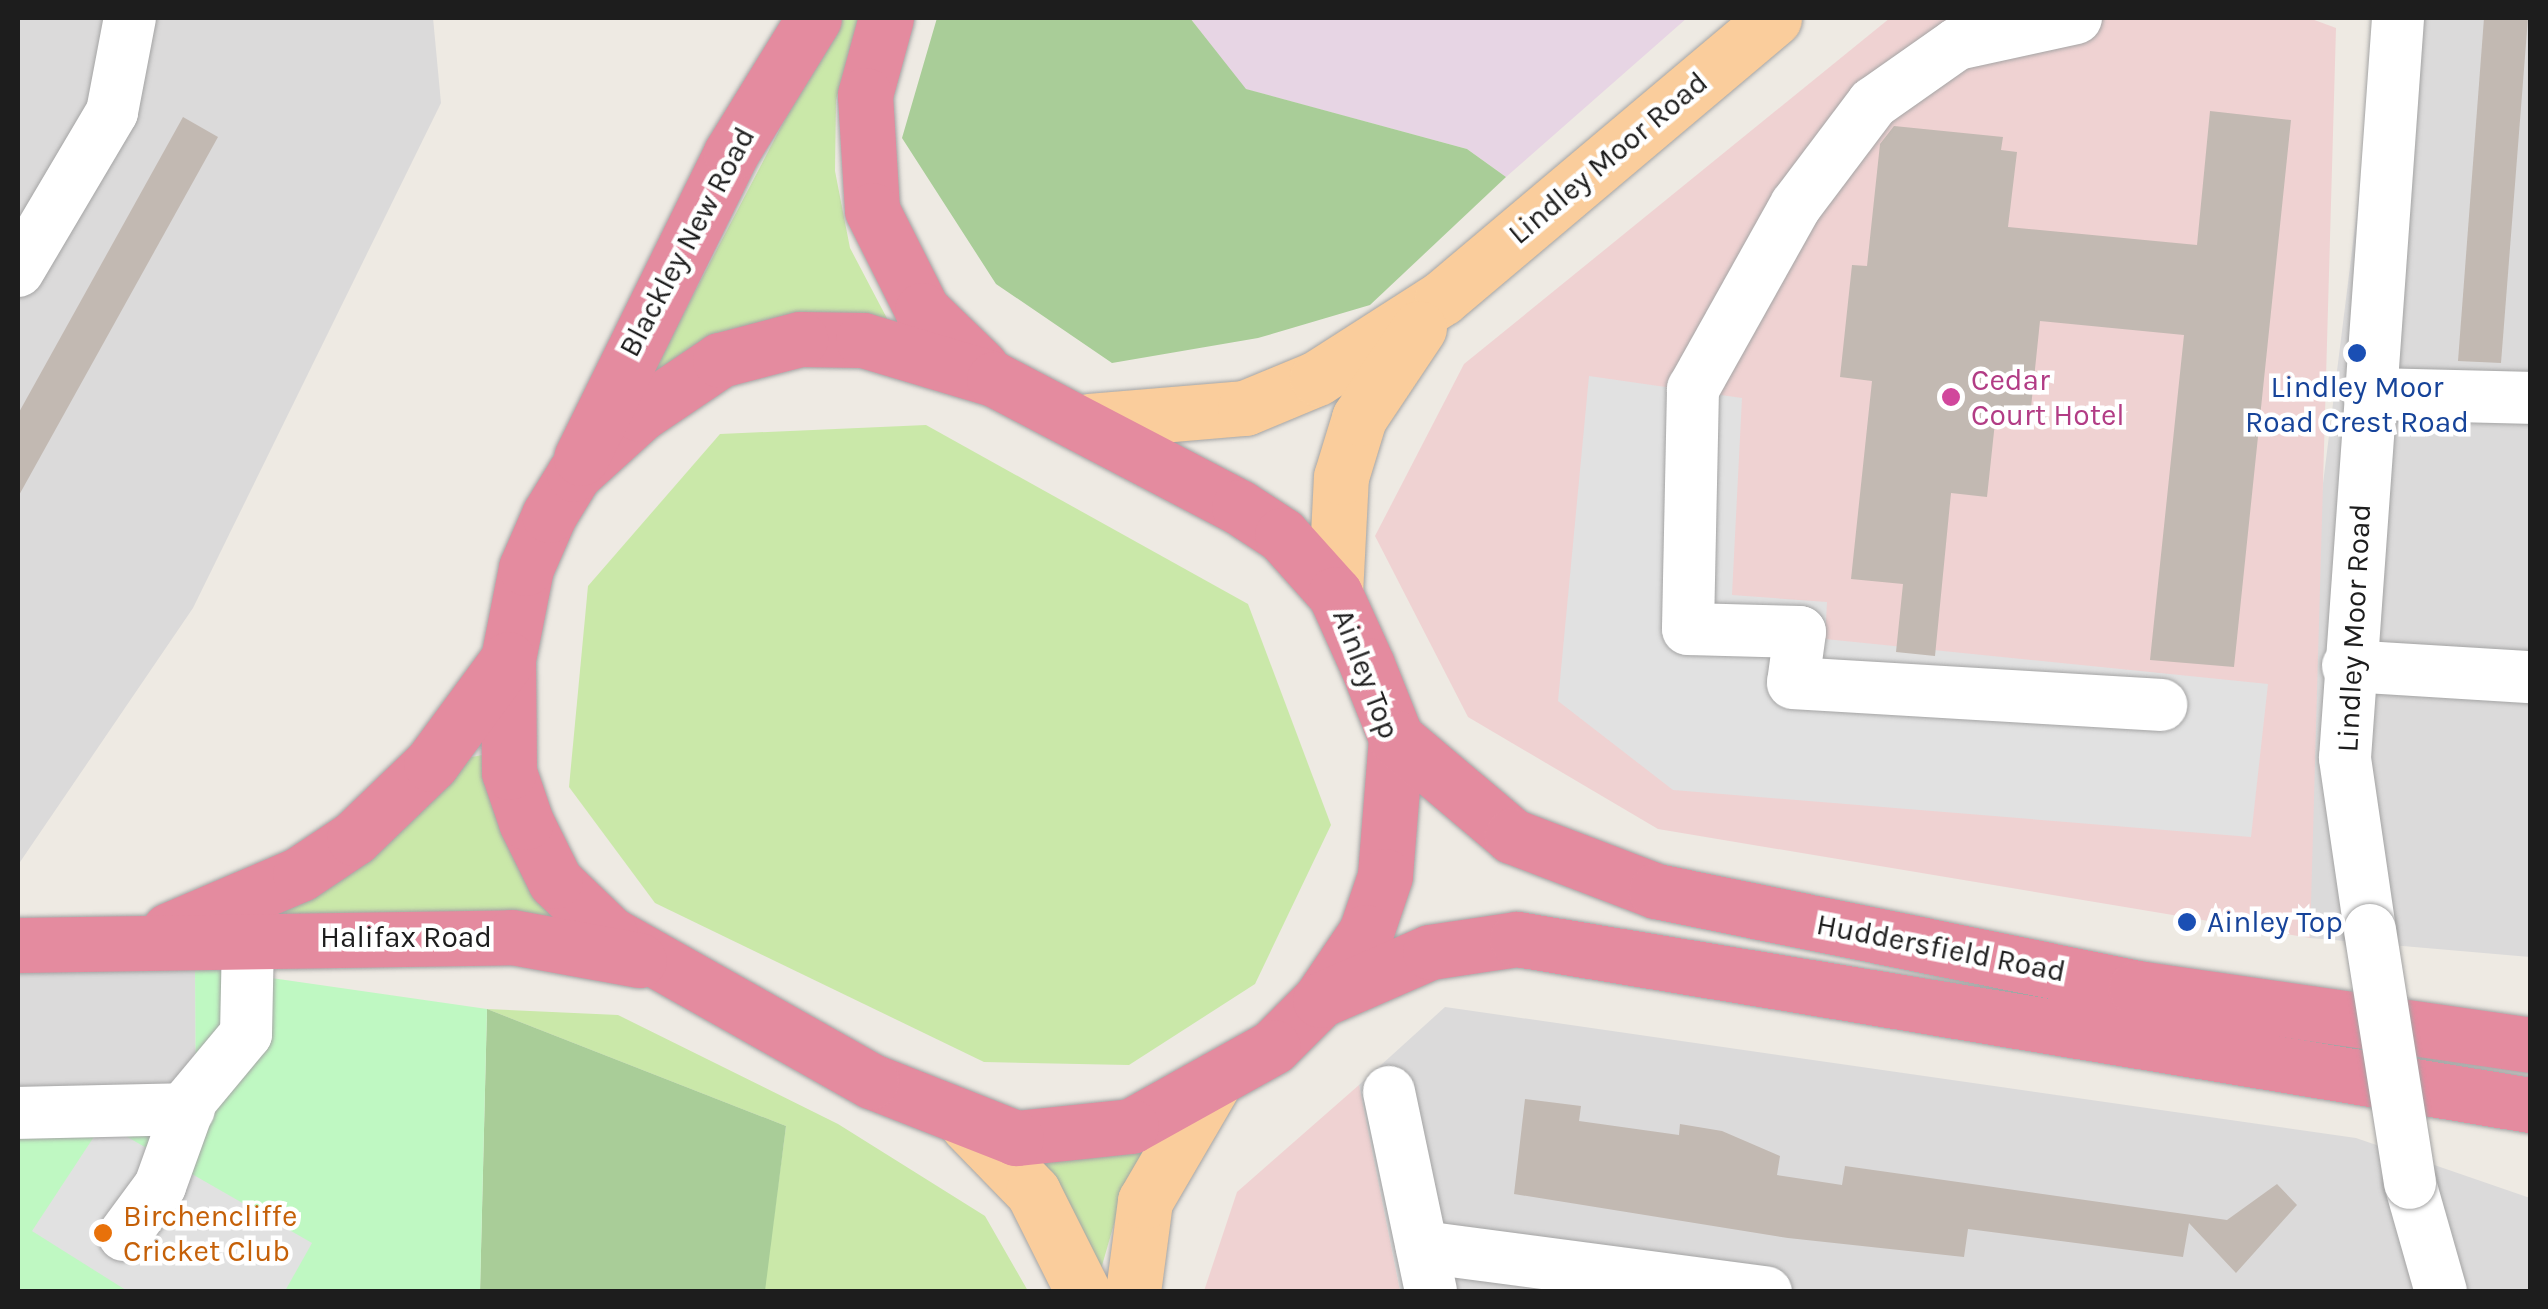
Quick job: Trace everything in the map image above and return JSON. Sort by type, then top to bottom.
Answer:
[{"type":"highway","name":"Blackley New Road","points":[[574,474],[722,170],[814,18]]},
{"type":"highway","points":[[886,18],[865,95],[872,210],[922,310],[994,379]]},
{"type":"highway","name":"Ainley Top","points":[[800,338],[862,340],[994,379],[1089,421],[1282,535],[1335,594],[1396,738],[1385,876],[1366,932],[1320,1000],[1273,1047],[1212,1086],[1131,1126],[1056,1140],[967,1124],[670,969],[610,934],[555,881],[509,772],[508,659],[526,568],[574,474],[720,360],[800,338]]},
{"type":"highway","name":"Halifax Road","points":[[138,944],[300,874],[354,838],[430,764],[508,659]]},
{"type":"highway","name":"Huddersfield Road","points":[[1396,738],[1512,836],[1656,892],[2136,988],[2530,1045]]},
{"type":"highway","name":"Halifax Road","points":[[18,945],[512,937],[670,969]]},
{"type":"highway","name":"Huddersfield Road","points":[[1320,1000],[1430,952],[1517,939],[2530,1105]]},
{"type":"highway","name":"Huddersfield Road","points":[[1929,1006],[1976,1028],[2210,1068],[2530,1138]]},
{"type":"main road","name":"Lindley Moor Road","points":[[1089,421],[1187,418],[1278,398],[1442,298],[1774,18]]},
{"type":"main road","name":"Lindley Moor Road","points":[[1335,594],[1334,509],[1359,418],[1442,298]]},
{"type":"main road","points":[[1134,1292],[1145,1202],[1212,1086]]},
{"type":"main road","points":[[967,1124],[1033,1192],[1083,1292]]},
{"type":"street","points":[[18,271],[112,112],[130,18]]},
{"type":"street","points":[[2076,18],[1956,44],[1873,104],[1796,205],[1693,389],[1688,629],[1800,632],[1793,682],[2161,705]]},
{"type":"street","name":"Lindley Moor Road","points":[[2398,18],[2344,758],[2410,1183],[2441,1292]]},
{"type":"street","points":[[2369,394],[2530,398]]},
{"type":"street","points":[[2348,666],[2530,678]]},
{"type":"street","points":[[124,1235],[160,1186],[189,1110],[246,1034],[248,940]]},
{"type":"street","points":[[1389,1092],[1426,1269],[1766,1292]]},
{"type":"street","points":[[18,1113],[189,1110]]},
{"type":"shaded area","points":[[18,18],[433,18],[441,103],[193,608],[18,865]]},
{"type":"shaded area","points":[[1190,18],[1687,18],[1506,177],[1467,149],[1245,89]]},
{"type":"shaded area","points":[[1890,18],[2309,18],[2336,28],[2310,938],[1658,829],[1468,717],[1375,536],[1464,364]]},
{"type":"shaded area","points":[[2381,18],[2530,18],[2530,957],[2310,938],[2311,580]]},
{"type":"shaded area","points":[[1589,376],[1742,398],[1732,595],[1827,602],[1825,639],[2268,684],[2251,837],[1673,790],[1558,701]]},
{"type":"shaded area","points":[[18,932],[195,967],[196,1106],[18,1121]]},
{"type":"shaded area","points":[[1445,1007],[2356,1138],[2530,1198],[2530,1291],[1400,1291],[1359,1085]]},
{"type":"shaded area","points":[[1359,1085],[1400,1291],[1204,1291],[1237,1192]]},
{"type":"shaded area","points":[[103,1123],[312,1243],[285,1291],[129,1292],[32,1231]]},
{"type":"green space","points":[[838,18],[859,18],[836,100],[835,171],[850,248],[891,326],[648,381]]},
{"type":"green space","points":[[937,18],[1190,18],[1246,89],[1467,149],[1506,177],[1370,305],[1258,338],[1112,363],[996,284],[902,138]]},
{"type":"green space","points":[[926,425],[1248,604],[1331,825],[1255,984],[1129,1065],[984,1062],[655,903],[569,787],[588,586],[720,434]]},
{"type":"green space","points":[[488,754],[567,919],[271,920],[381,850],[461,759]]},
{"type":"green space","points":[[195,967],[487,1009],[480,1291],[18,1292],[18,1121],[196,1106]]},
{"type":"green space","points":[[487,1009],[618,1015],[838,1124],[985,1216],[1028,1291],[764,1291],[786,1126]]},
{"type":"green space","points":[[487,1009],[786,1126],[765,1291],[480,1292]]},
{"type":"green space","points":[[1150,1138],[1125,1186],[1101,1269],[1023,1150]]},
{"type":"building","points":[[2484,18],[2528,18],[2501,363],[2458,361]]},
{"type":"building","name":"Cedar Court Hotel","points":[[2210,111],[2291,120],[2234,667],[2150,660],[2184,335],[2040,321],[2030,417],[1996,413],[1987,497],[1951,493],[1935,656],[1896,652],[1903,584],[1851,579],[1872,381],[1840,377],[1852,265],[1867,266],[1880,144],[1894,126],[2003,137],[2001,150],[2017,152],[2008,227],[2197,245]]},
{"type":"building","points":[[183,117],[218,137],[18,497],[18,414]]},
{"type":"building","points":[[1525,1099],[1581,1106],[1579,1121],[1679,1135],[1680,1124],[1722,1131],[1780,1156],[1777,1175],[1842,1185],[1845,1166],[2227,1220],[2277,1184],[2297,1205],[2236,1273],[2189,1223],[2183,1257],[1968,1229],[1964,1257],[1788,1238],[1514,1194]]},
{"type":"place","name":"Lindley Moor Road Crest Road","points":[[2357,353]]},
{"type":"place","name":"Cedar Court Hotel","points":[[1951,397]]},
{"type":"place","name":"Ainley Top","points":[[2187,922]]},
{"type":"place","name":"Birchencliffe Cricket Club","points":[[103,1233]]}]
